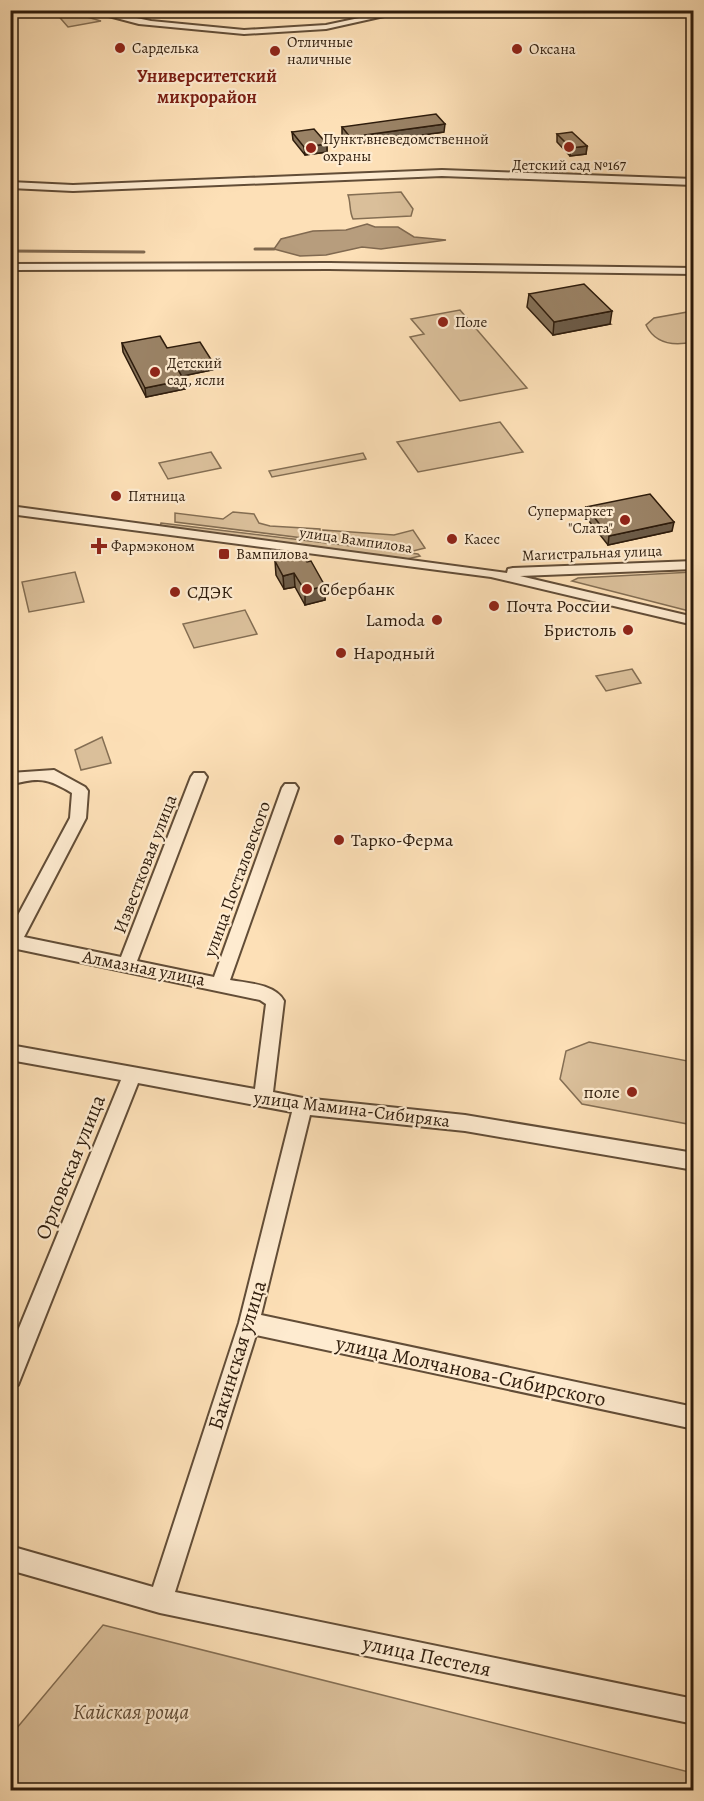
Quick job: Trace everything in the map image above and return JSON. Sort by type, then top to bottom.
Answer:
[{"type":"street","points":[[89,10],[140,23],[232,32],[284,33],[343,25],[408,10]]},
{"type":"street","points":[[190,28],[272,31],[334,23],[390,10]]},
{"type":"street","points":[[10,185],[74,188],[442,173],[693,182]]},
{"type":"street","points":[[10,267],[329,266],[693,271]]},
{"type":"street","name":"улица Вампилова","points":[[10,510],[491,573],[693,621]]},
{"type":"street","name":"Магистральная улица","points":[[491,573],[693,565]]},
{"type":"street","points":[[564,590],[555,583],[555,578],[571,570]]},
{"type":"street","points":[[10,780],[17,776],[54,775],[80,791],[78,818],[11,943]]},
{"type":"street","name":"Известковая улица","points":[[127,965],[199,777]]},
{"type":"street","name":"улица Посталовского","points":[[220,984],[291,788]]},
{"type":"street","name":"Алмазная улица","points":[[11,943],[264,994],[275,1001],[263,1099]]},
{"type":"street","name":"улица Мамина-Сибиряка","points":[[10,1052],[303,1106],[465,1123],[693,1162]]},
{"type":"street","name":"Орловская улица","points":[[10,1377],[132,1075]]},
{"type":"street","name":"Бакинская улица","points":[[160,1601],[249,1323],[303,1106]]},
{"type":"street","name":"улица Молчанова-Сибирского","points":[[249,1323],[693,1418]]},
{"type":"street","name":"улица Пестеля","points":[[10,1558],[160,1601],[693,1712]]},
{"type":"green space","points":[[66,11],[101,21],[68,27],[55,12]]},
{"type":"green space","points":[[401,192],[413,209],[411,216],[353,219],[348,195]]},
{"type":"green space","points":[[460,310],[527,388],[460,401],[410,337],[424,334],[411,319]]},
{"type":"green space","points":[[693,311],[693,342],[679,344],[660,340],[646,325],[654,318]]},
{"type":"green space","points":[[500,422],[523,452],[418,472],[397,442]]},
{"type":"green space","points":[[211,452],[221,468],[168,479],[159,463]]},
{"type":"green space","points":[[363,453],[366,459],[272,477],[269,471]]},
{"type":"green space","points":[[233,512],[254,514],[259,523],[270,526],[320,529],[320,534],[327,541],[175,522],[175,513],[223,519]]},
{"type":"green space","points":[[161,523],[420,556],[407,559],[160,527]]},
{"type":"green space","points":[[323,530],[394,535],[413,530],[425,548],[413,551],[345,543],[334,541],[324,535]]},
{"type":"green space","points":[[75,572],[84,602],[29,612],[22,582]]},
{"type":"green space","points":[[693,572],[693,612],[572,581],[578,578]]},
{"type":"green space","points":[[245,610],[257,634],[194,648],[183,624]]},
{"type":"green space","points":[[632,669],[641,683],[606,691],[596,676]]},
{"type":"green space","points":[[102,737],[111,763],[81,770],[75,750]]},
{"type":"green space","name":"поле","points":[[589,1042],[693,1062],[693,1125],[582,1104],[560,1079],[566,1051]]},
{"type":"green space","name":"Кайская роща","points":[[103,1625],[693,1773],[693,1790],[11,1790],[11,1735]]},
{"type":"shaded area","points":[[367,224],[375,227],[398,227],[414,237],[446,240],[381,249],[362,247],[326,255],[300,256],[274,249],[281,239],[313,231],[346,230]]},
{"type":"building","points":[[436,114],[445,124],[350,137],[342,127]]},
{"type":"building","points":[[314,129],[327,144],[304,147],[292,132]]},
{"type":"building","points":[[572,132],[587,146],[571,148],[557,134]]},
{"type":"building","points":[[584,284],[612,311],[554,322],[529,294]]},
{"type":"building","points":[[160,336],[167,348],[200,342],[212,361],[177,368],[184,380],[145,388],[122,343]]},
{"type":"building","name":"Супермаркет \"Слата\"","points":[[650,494],[674,522],[609,536],[586,507]]},
{"type":"building","points":[[303,555],[307,562],[311,561],[325,586],[305,591],[294,573],[283,576],[275,561]]},
{"type":"waterway","points":[[255,249],[274,249]]},
{"type":"waterway","points":[[10,251],[144,252]]},
{"type":"place","name":"Сарделька","points":[[120,48]]},
{"type":"place","name":"Оксана","points":[[517,49]]},
{"type":"place","name":"Отличные наличные","points":[[275,51]]},
{"type":"place","name":"Детский сад №167","points":[[569,147]]},
{"type":"place","name":"Пункт вневедомственной охраны","points":[[311,148]]},
{"type":"place","name":"Поле","points":[[443,322]]},
{"type":"place","name":"Детский сад, ясли","points":[[155,372]]},
{"type":"place","name":"Пятница","points":[[116,496]]},
{"type":"place","name":"Супермаркет \"Слата\"","points":[[625,520]]},
{"type":"place","name":"Касес","points":[[452,539]]},
{"type":"place","name":"Фармэконом","points":[[99,546]]},
{"type":"place","name":"Вампилова","points":[[224,554]]},
{"type":"place","name":"Сбербанк","points":[[307,589]]},
{"type":"place","name":"СДЭК","points":[[175,592]]},
{"type":"place","name":"Почта России","points":[[494,606]]},
{"type":"place","name":"Lamoda","points":[[437,620]]},
{"type":"place","name":"Бристоль","points":[[628,630]]},
{"type":"place","name":"Народный","points":[[341,653]]},
{"type":"place","name":"Тарко-Ферма","points":[[339,840]]},
{"type":"place","name":"поле","points":[[632,1092]]},
{"type":"district","name":"Университетский микрорайон","points":[[207,86]]}]
